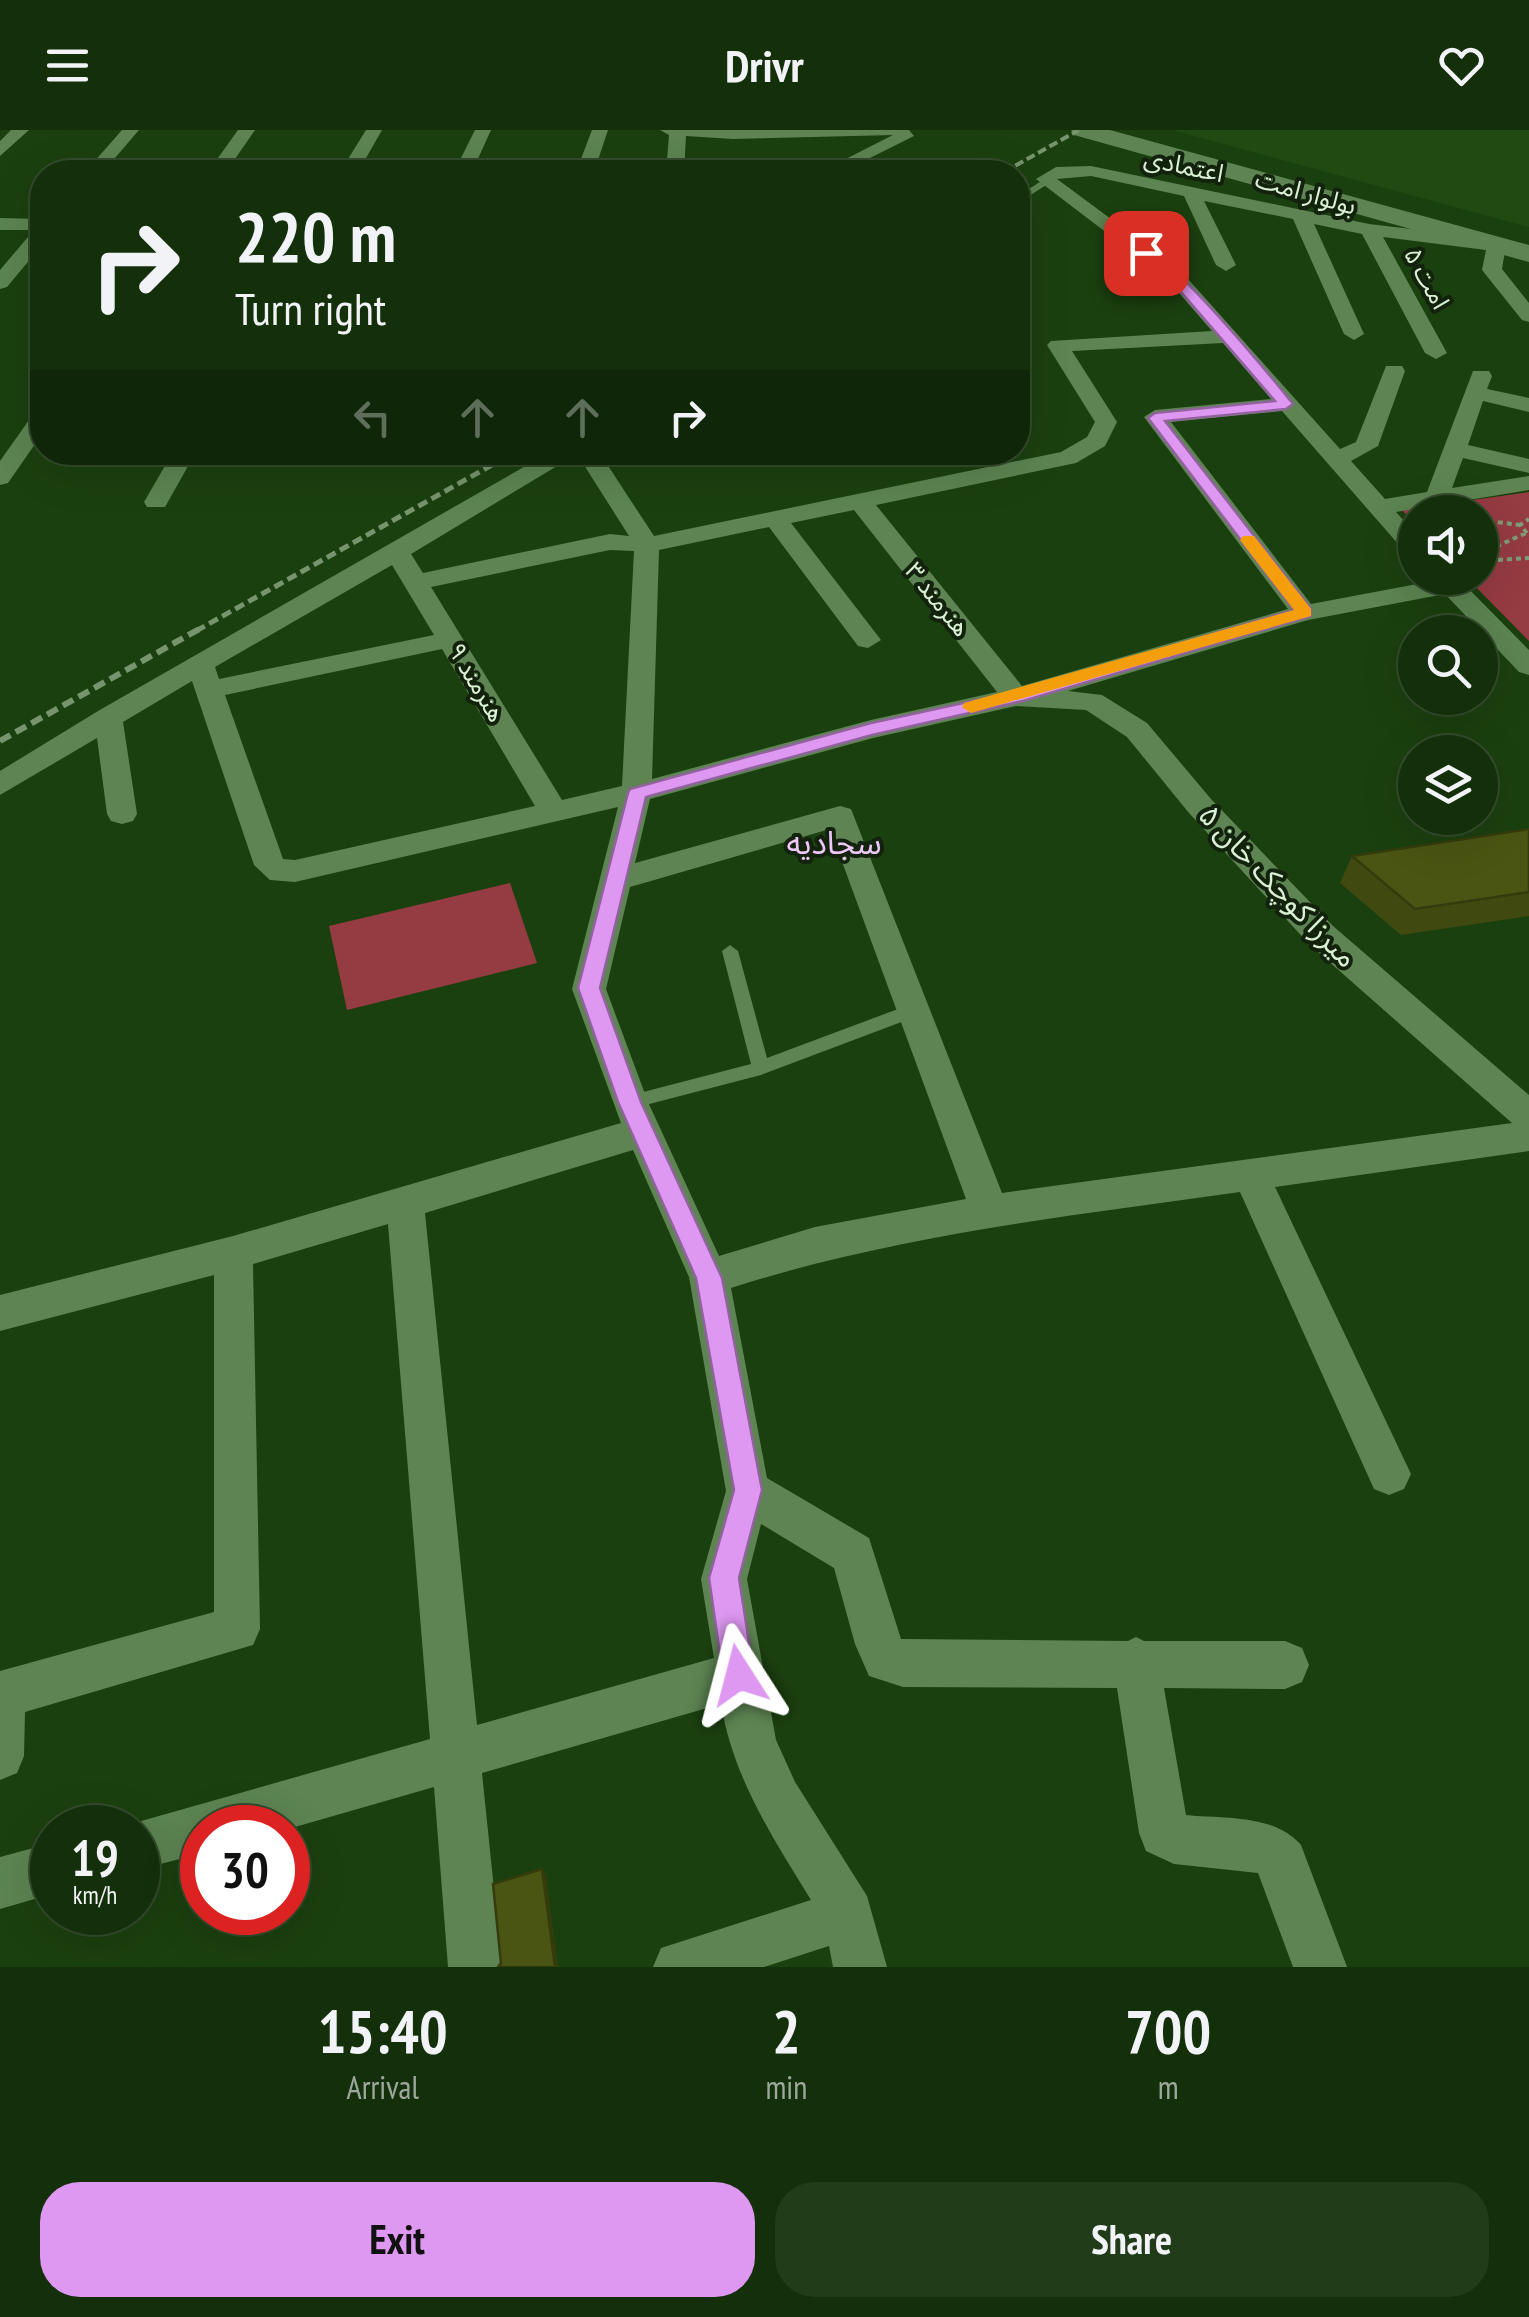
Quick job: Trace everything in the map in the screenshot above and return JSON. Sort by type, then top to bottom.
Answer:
[{"type":"main road","name":"بولوار امت","points":[[1083,130],[1529,254]]},
{"type":"main road","name":"بولوار امت","points":[[1124,130],[1529,241]]},
{"type":"street","points":[[0,151],[20,130]]},
{"type":"street","points":[[105,160],[131,130]]},
{"type":"street","points":[[226,160],[247,130]]},
{"type":"street","points":[[356,160],[374,130]]},
{"type":"street","points":[[469,160],[483,130]]},
{"type":"street","points":[[589,160],[600,130]]},
{"type":"street","points":[[674,160],[673,131],[733,132],[788,139],[902,130]]},
{"type":"street","points":[[855,160],[917,130]]},
{"type":"street","name":"اعتمادی","points":[[1046,182],[1056,172],[1091,170],[1369,230],[1496,245]]},
{"type":"street","points":[[1046,182],[1173,274],[1398,531]]},
{"type":"street","points":[[1191,192],[1226,265]]},
{"type":"street","points":[[1300,214],[1354,334]]},
{"type":"street","points":[[0,224],[30,228]]},
{"type":"street","name":"امت ۵","points":[[1369,230],[1436,353]]},
{"type":"street","points":[[0,283],[30,244]]},
{"type":"street","points":[[1496,245],[1492,270],[1529,316]]},
{"type":"street","points":[[417,582],[610,542],[647,545],[1068,458],[1096,441],[1106,422],[1058,345],[1226,336]]},
{"type":"street","points":[[1334,460],[1366,446],[1394,371]]},
{"type":"street","points":[[1438,495],[1478,384],[1529,405]]},
{"type":"street","points":[[1286,404],[1155,418],[1304,613]]},
{"type":"street","points":[[0,478],[30,435]]},
{"type":"street","points":[[1454,449],[1529,466]]},
{"type":"street","points":[[156,502],[178,465]]},
{"type":"street","points":[[0,785],[108,717],[204,677],[545,465]]},
{"type":"street","points":[[595,465],[647,545],[637,793],[589,988],[636,1117],[709,1278],[748,1490],[724,1578],[752,1742],[777,1800],[849,1914],[860,1967]]},
{"type":"street","points":[[1449,495],[1529,482]]},
{"type":"street","name":"هنرمند ۳","points":[[860,501],[1016,697]]},
{"type":"street","points":[[1376,508],[1398,504]]},
{"type":"street","points":[[776,518],[868,640]]},
{"type":"street","name":"هنرمند ۹","points":[[398,553],[554,812]]},
{"type":"street","points":[[204,677],[270,865],[281,872],[637,793],[871,729],[1016,697],[1304,613],[1398,593]]},
{"type":"street","points":[[1460,595],[1529,666]]},
{"type":"street","points":[[204,677],[452,640]]},
{"type":"street","name":"میرزا کوچک خان ۵","points":[[1016,697],[1092,701],[1137,730],[1200,806],[1321,935],[1513,1087],[1529,1116]]},
{"type":"street","points":[[108,717],[122,814]]},
{"type":"street","points":[[616,880],[840,816],[990,1211]]},
{"type":"street","points":[[0,1305],[0,1313],[232,1254],[405,1203],[636,1117]]},
{"type":"street","points":[[709,1278],[815,1244],[990,1211],[1252,1178],[1529,1136]]},
{"type":"street","points":[[1252,1178],[1388,1474]]},
{"type":"street","points":[[405,1203],[475,1967]]},
{"type":"street","points":[[0,1756],[0,1695],[238,1629],[232,1254]]},
{"type":"street","points":[[748,1490],[853,1554],[878,1644],[886,1659],[903,1663],[1286,1665]]},
{"type":"street","points":[[1136,1662],[1164,1833],[1174,1840],[1271,1849],[1283,1863],[1320,1967]]},
{"type":"street","points":[[287,1805],[739,1675]]},
{"type":"street","points":[[0,1883],[30,1874]]},
{"type":"street","points":[[680,1967],[849,1914]]},
{"type":"lane","points":[[1030,192],[1046,182]]},
{"type":"lane","points":[[730,951],[761,1068]]},
{"type":"lane","points":[[636,1117],[914,1010]]},
{"type":"path","points":[[1520,525],[1529,519]]},
{"type":"path","points":[[1498,522],[1520,525],[1528,533],[1498,549]]},
{"type":"path","points":[[1498,558],[1529,558]]},
{"type":"shaded area","points":[[1172,130],[1529,130],[1529,227]]},
{"type":"shaded area","points":[[1529,492],[1529,641],[1484,595],[1498,595],[1498,496]]},
{"type":"shaded area","points":[[510,883],[537,963],[347,1010],[329,926]]},
{"type":"building","points":[[1529,829],[1529,892],[1415,909],[1352,856],[1498,835]]},
{"type":"building","points":[[542,1869],[555,1967],[498,1967],[501,1963],[493,1884]]},
{"type":"railway","points":[[1025,160],[1079,130]]},
{"type":"railway","points":[[196,631],[492,465]]},
{"type":"railway","points":[[0,741],[201,628]]},
{"type":"slow traffic","points":[[971,707],[1304,613],[1248,540]]},
{"type":"district","name":"سجادیه","points":[[834,842]]},
{"type":"route","points":[[739,1675],[724,1578],[748,1490],[709,1278],[630,1102],[589,988],[637,793],[871,729],[1016,697],[1304,613],[1155,418],[1286,404],[1173,274],[1146,253]]}]
